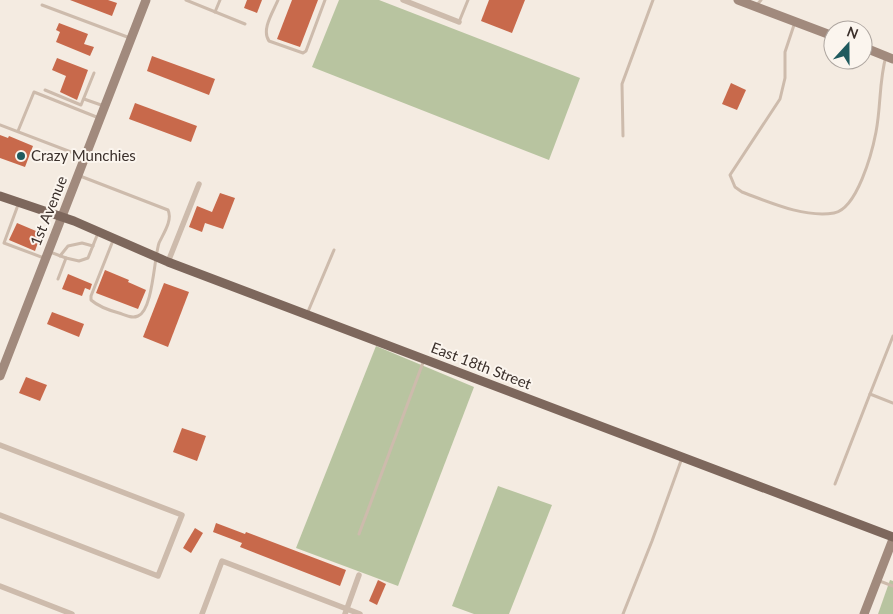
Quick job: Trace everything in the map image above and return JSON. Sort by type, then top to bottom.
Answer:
[{"type":"main road","name":"1st Avenue","points":[[0,376],[146,0]]},
{"type":"main road","points":[[738,0],[758,3],[796,22],[823,32]]},
{"type":"main road","points":[[873,51],[889,57]]},
{"type":"main road","name":"East 18th Street","points":[[0,196],[61,216],[157,258],[893,538]]},
{"type":"main road","points":[[864,614],[893,538]]},
{"type":"street","points":[[403,0],[459,22]]},
{"type":"street","points":[[168,262],[199,184]]},
{"type":"street","points":[[0,445],[182,515],[158,576],[0,514]]},
{"type":"street","points":[[202,614],[222,560],[346,611],[360,614]]},
{"type":"street","points":[[346,611],[360,575]]},
{"type":"street","points":[[0,586],[72,614]]},
{"type":"lane","points":[[186,0],[245,24]]},
{"type":"lane","points":[[215,12],[220,0]]},
{"type":"lane","points":[[278,0],[267,28],[267,38],[270,41],[303,53],[306,51],[326,0]]},
{"type":"lane","points":[[459,22],[468,0]]},
{"type":"lane","points":[[623,136],[622,84],[653,0]]},
{"type":"lane","points":[[42,5],[130,39]]},
{"type":"lane","points":[[796,22],[785,52],[785,78],[780,100],[730,175],[735,187],[742,192],[790,210],[836,213],[848,204],[858,190],[874,142],[879,113],[881,73],[889,57]]},
{"type":"lane","points":[[45,90],[81,105],[94,73]]},
{"type":"lane","points":[[18,131],[34,92],[100,118]]},
{"type":"lane","points":[[83,99],[104,107]]},
{"type":"lane","points":[[0,125],[85,157]]},
{"type":"lane","points":[[78,175],[168,210],[170,214],[169,222],[158,246],[150,293],[140,316],[132,318],[98,306],[91,300],[90,296],[114,238]]},
{"type":"lane","points":[[20,202],[4,243],[79,261],[88,258],[99,231]]},
{"type":"lane","points":[[60,256],[68,246],[82,243],[92,246]]},
{"type":"lane","points":[[306,315],[334,250]]},
{"type":"lane","points":[[58,279],[66,258]]},
{"type":"lane","points":[[835,484],[893,336]]},
{"type":"lane","points":[[359,534],[424,360]]},
{"type":"lane","points":[[870,394],[893,403]]},
{"type":"lane","points":[[622,614],[656,532],[682,458]]},
{"type":"lane","points":[[877,580],[893,586]]},
{"type":"green space","points":[[339,0],[379,0],[580,78],[549,160],[312,67]]},
{"type":"green space","points":[[376,346],[474,387],[398,586],[296,548]]},
{"type":"green space","points":[[498,486],[552,505],[509,614],[474,614],[452,606]]},
{"type":"green space","points":[[890,580],[893,581],[893,614],[878,614]]},
{"type":"building","points":[[70,0],[108,0],[117,3],[112,16]]},
{"type":"building","points":[[247,0],[262,0],[257,13],[244,8]]},
{"type":"building","points":[[292,0],[318,0],[300,47],[277,39]]},
{"type":"building","points":[[489,0],[525,0],[512,33],[481,21]]},
{"type":"building","points":[[59,23],[88,34],[84,44],[94,47],[90,56],[56,42],[60,32],[56,30]]},
{"type":"building","points":[[152,56],[215,79],[209,95],[147,71]]},
{"type":"building","points":[[57,58],[88,70],[77,100],[60,92],[66,76],[52,70]]},
{"type":"building","points":[[731,83],[746,90],[737,110],[722,104]]},
{"type":"building","points":[[135,103],[197,126],[191,142],[129,119]]},
{"type":"building","points":[[0,135],[8,138],[9,136],[33,146],[25,167],[0,158]]},
{"type":"building","points":[[220,193],[235,198],[223,229],[205,223],[202,232],[189,227],[197,206],[212,212]]},
{"type":"building","points":[[17,223],[36,231],[35,235],[40,237],[35,251],[9,240]]},
{"type":"building","points":[[105,270],[129,280],[128,282],[146,290],[138,309],[96,293]]},
{"type":"building","points":[[68,274],[92,284],[90,290],[85,288],[82,296],[62,289]]},
{"type":"building","points":[[164,283],[189,292],[168,347],[143,337]]},
{"type":"building","points":[[52,312],[84,324],[79,337],[47,324]]},
{"type":"building","points":[[26,377],[47,385],[40,401],[19,393]]},
{"type":"building","points":[[182,428],[206,436],[197,461],[173,452]]},
{"type":"building","points":[[216,523],[245,534],[246,532],[346,570],[340,586],[240,547],[242,543],[213,532]]},
{"type":"building","points":[[195,528],[203,533],[191,553],[183,548]]},
{"type":"building","points":[[378,580],[386,584],[377,605],[369,601]]},
{"type":"place","name":"Crazy Munchies","points":[[21,156]]}]
